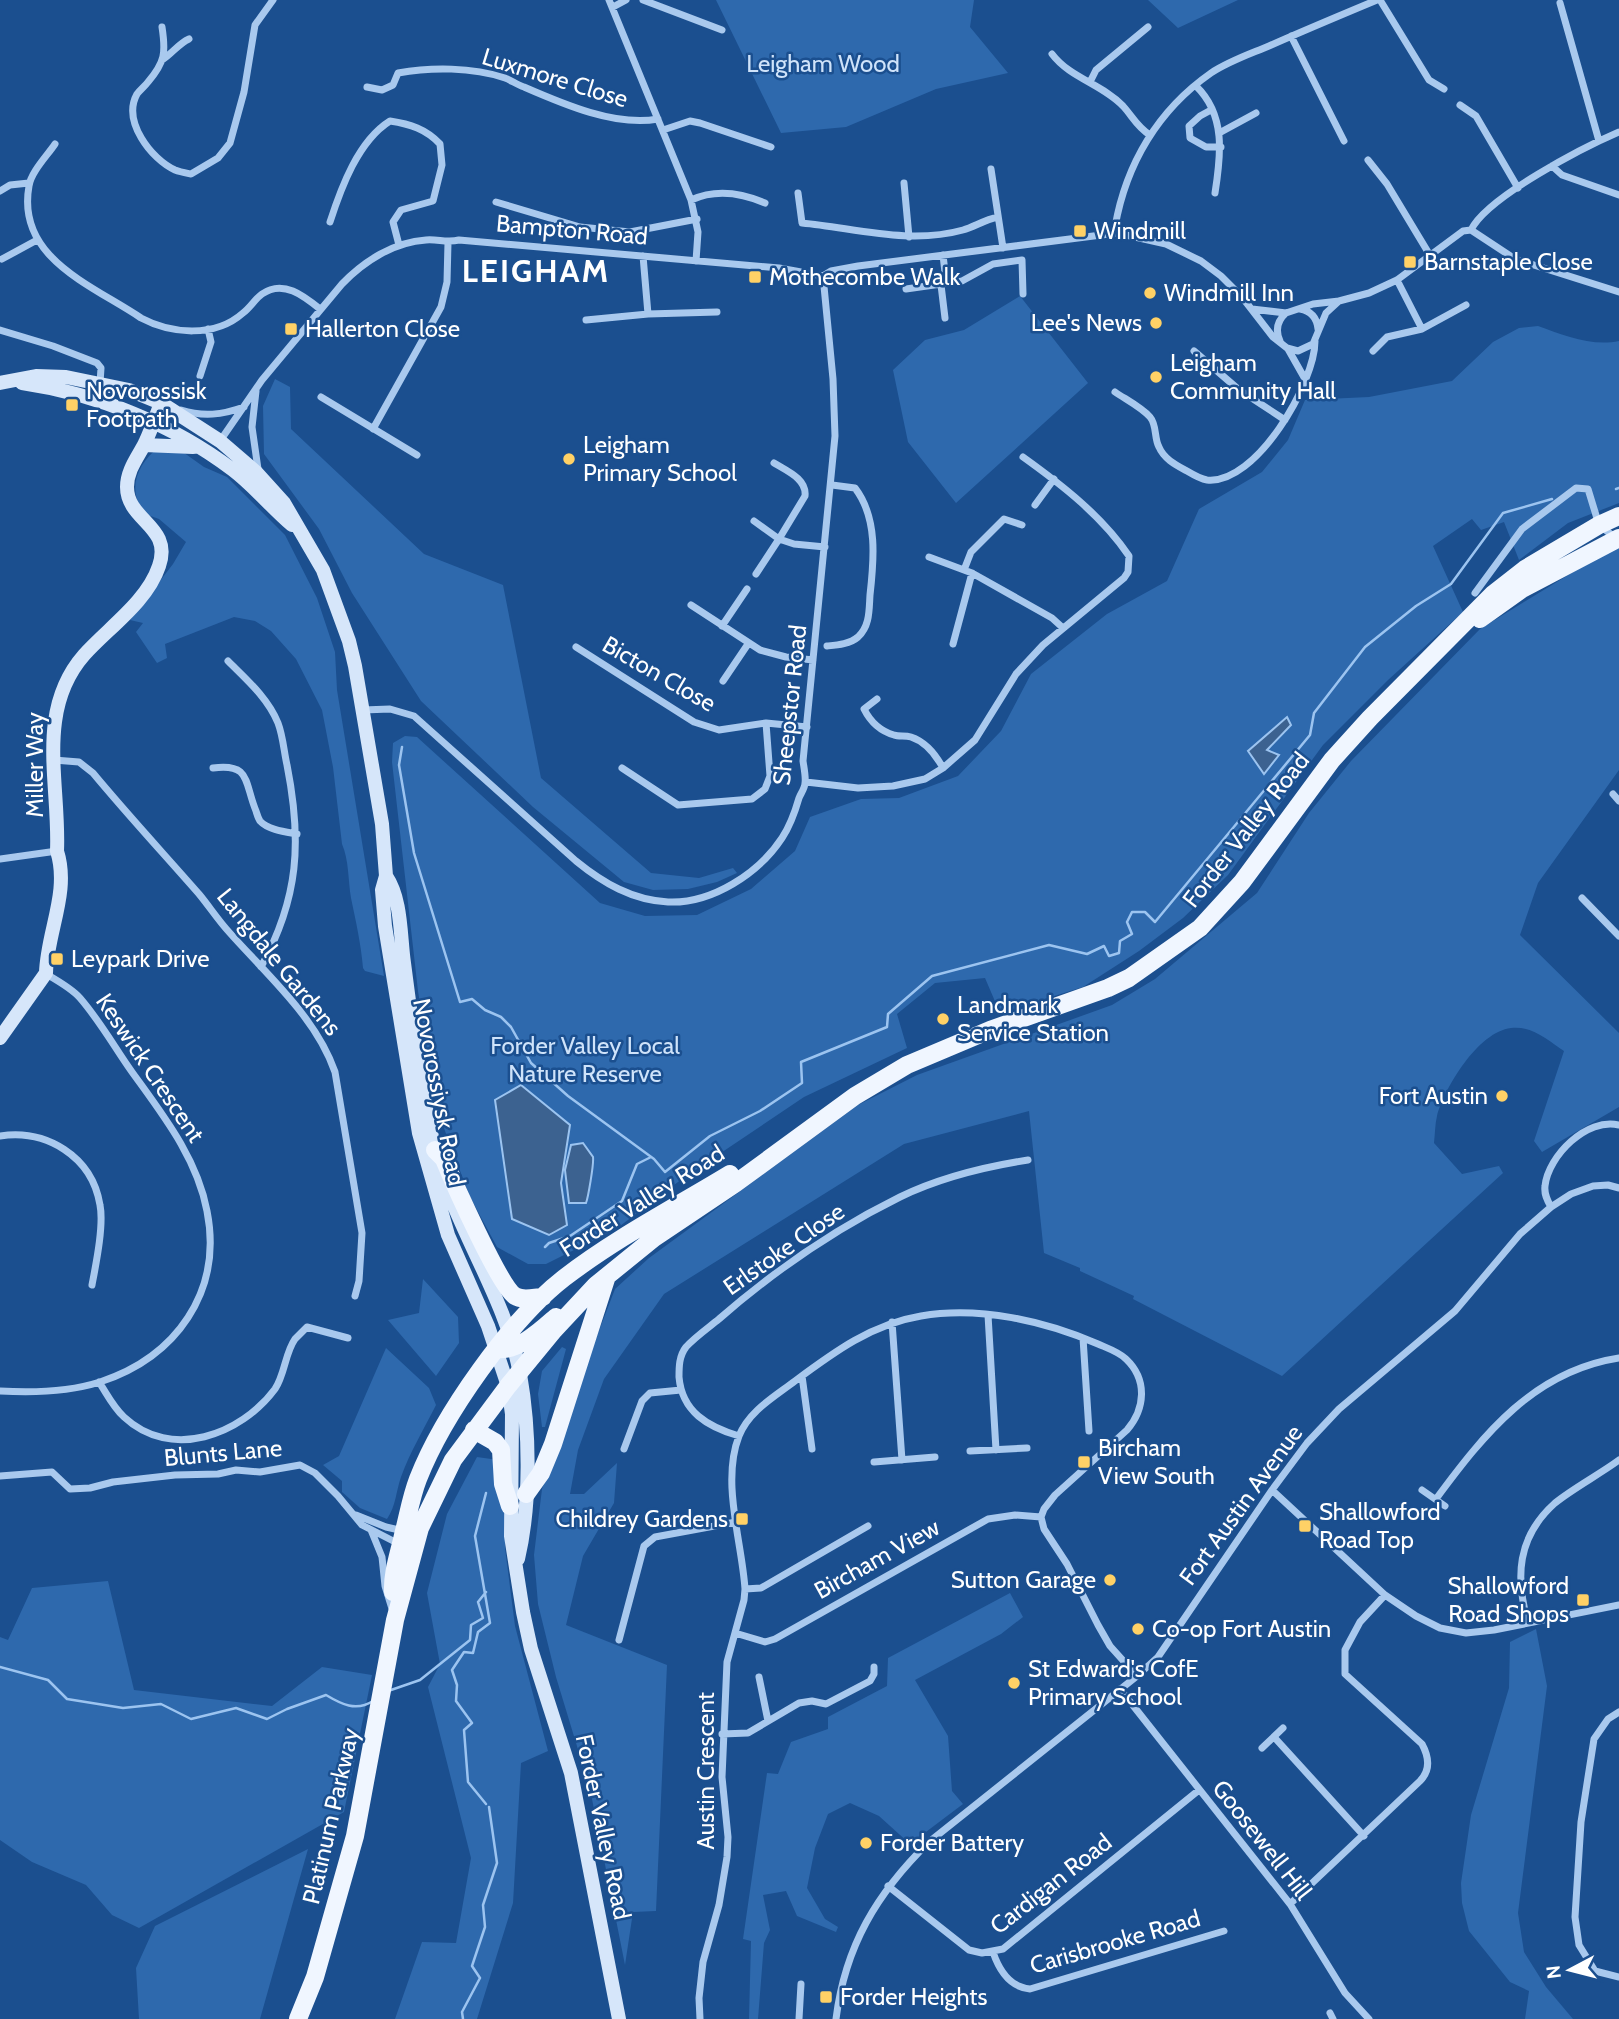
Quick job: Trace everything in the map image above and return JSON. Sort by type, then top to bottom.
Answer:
[{"type":"main road","name":"Novorossiysk Road","points":[[7,383],[36,376],[66,377],[129,390],[163,405],[220,441],[259,475],[284,503],[323,570],[349,641],[363,710],[382,824],[386,876],[382,890],[385,926],[419,1133],[447,1236],[506,1343]]},
{"type":"main road","name":"Novorossiysk Road","points":[[7,383],[58,389],[154,421],[235,472],[299,531]]},
{"type":"main road","name":"Miller Way","points":[[0,1038],[46,973],[61,889],[53,760],[54,718],[64,685],[83,656],[134,604],[160,565],[160,541],[156,531],[134,509],[127,489],[135,460],[163,405]]},
{"type":"main road","points":[[144,445],[204,451],[220,441]]},
{"type":"main road","name":"Forder Valley Road","points":[[506,1343],[543,1297],[598,1253],[907,1065],[990,1030],[1108,988],[1129,978],[1200,928],[1242,882],[1332,760],[1493,594],[1525,569],[1619,516]]},
{"type":"main road","name":"Forder Valley Road","points":[[1445,642],[1522,589],[1618,539]]},
{"type":"main road","name":"Novorossiysk Road","points":[[386,876],[392,886],[399,923],[421,1081],[435,1150],[450,1199],[506,1343]]},
{"type":"main road","name":"Forder Valley Road","points":[[487,1413],[601,1282],[654,1238],[736,1184],[829,1114]]},
{"type":"main road","points":[[435,1150],[444,1159],[492,1262],[513,1296],[522,1299],[543,1297]]},
{"type":"main road","points":[[526,1494],[527,1425],[506,1343],[542,1329],[582,1291],[601,1282]]},
{"type":"main road","points":[[526,1494],[541,1473],[553,1444],[601,1282]]},
{"type":"main road","name":"Platinum Parkway","points":[[298,2019],[322,1953],[355,1836],[392,1640],[418,1478],[446,1423],[506,1343]]},
{"type":"main road","name":"Forder Valley Road","points":[[514,1379],[511,1536],[523,1612],[531,1648],[571,1773],[619,2019]]},
{"type":"main road","name":"Platinum Parkway","points":[[395,1620],[393,1583],[408,1535],[453,1460],[487,1413]]},
{"type":"main road","points":[[474,1430],[495,1442],[501,1450],[503,1484],[510,1506]]},
{"type":"main road","name":"Forder Valley Road","points":[[516,1565],[522,1543],[526,1494]]},
{"type":"street","points":[[162,27],[165,49],[160,67],[137,95],[133,110],[137,132],[158,158],[175,170],[191,174],[218,158],[230,143],[244,92],[255,25],[273,0]]},
{"type":"street","points":[[626,0],[611,4],[691,200],[697,219],[696,261]]},
{"type":"street","points":[[643,0],[722,30]]},
{"type":"street","points":[[1117,233],[1115,228],[1122,191],[1133,164],[1150,135],[1174,106],[1226,65],[1291,36],[1379,0],[1429,80],[1444,89]]},
{"type":"street","points":[[1560,4],[1599,141]]},
{"type":"street","points":[[1090,82],[1096,70],[1148,27]]},
{"type":"street","points":[[1291,36],[1344,141]]},
{"type":"street","points":[[162,60],[173,53],[179,43],[189,39]]},
{"type":"street","points":[[1052,54],[1066,69],[1105,90],[1124,107],[1137,126],[1150,135]]},
{"type":"street","name":"Luxmore Close","points":[[367,87],[382,90],[393,85],[398,73],[456,69],[505,78],[522,87],[621,120],[641,122],[658,119]]},
{"type":"street","points":[[1196,86],[1203,93],[1221,132],[1215,193]]},
{"type":"street","points":[[1461,105],[1476,117],[1518,188]]},
{"type":"street","points":[[1211,110],[1189,126],[1189,138],[1206,147],[1221,147]]},
{"type":"street","points":[[1221,132],[1256,113]]},
{"type":"street","points":[[330,222],[342,186],[372,136],[390,121],[410,124],[432,135],[440,144],[442,165],[433,201],[401,210],[393,222],[399,245]]},
{"type":"street","points":[[663,130],[682,123],[700,123],[771,146]]},
{"type":"street","points":[[1471,230],[1480,217],[1518,188],[1552,166],[1619,132]]},
{"type":"street","points":[[55,144],[29,183],[28,213],[37,240],[57,264],[152,324],[184,332],[208,329],[242,315],[262,293],[272,289],[293,290],[320,309]]},
{"type":"street","points":[[1368,160],[1387,184],[1430,257]]},
{"type":"street","points":[[1552,166],[1562,175],[1619,195]]},
{"type":"street","points":[[991,169],[1003,248]]},
{"type":"street","points":[[0,191],[9,185],[29,183]]},
{"type":"street","points":[[904,183],[909,237]]},
{"type":"street","points":[[691,200],[706,193],[715,193],[751,197],[765,203]]},
{"type":"street","points":[[798,193],[802,223],[909,237],[966,230],[981,221],[998,217]]},
{"type":"street","points":[[496,202],[580,227],[630,232],[697,219]]},
{"type":"street","points":[[1252,309],[1286,313],[1313,304],[1369,293],[1397,280],[1463,231],[1471,230],[1515,259],[1619,292]]},
{"type":"street","name":"Bampton Road","points":[[220,441],[257,387],[351,274],[380,254],[399,245],[429,239],[448,243],[459,240],[496,242],[786,269],[823,276],[831,271],[854,267],[1117,233],[1166,244],[1183,251],[1221,276],[1252,309],[1268,332],[1287,348],[1305,379]]},
{"type":"street","points":[[2,259],[37,240]]},
{"type":"street","points":[[373,429],[441,307],[447,282],[448,243]]},
{"type":"street","points":[[643,256],[648,314]]},
{"type":"street","points":[[943,256],[945,318]]},
{"type":"street","points":[[906,289],[962,281],[993,264],[1022,260],[1023,294]]},
{"type":"street","name":"Sheepstor Road","points":[[363,710],[390,709],[414,716],[596,877],[616,888],[652,900],[693,900],[730,885],[748,874],[784,836],[806,782],[803,761],[835,436],[834,379],[823,276]]},
{"type":"street","points":[[1397,280],[1422,328]]},
{"type":"street","points":[[1115,392],[1151,418],[1158,447],[1167,459],[1189,473],[1207,480],[1230,475],[1255,458],[1293,407],[1313,361],[1315,341],[1326,313],[1339,301]]},
{"type":"street","points":[[1373,351],[1387,337],[1422,328],[1466,305]]},
{"type":"street","points":[[1298,309],[1311,314],[1317,321],[1319,330]]},
{"type":"street","points":[[586,320],[648,314],[717,312]]},
{"type":"street","points":[[1280,341],[1278,324],[1286,313]]},
{"type":"street","points":[[200,376],[211,342],[208,329]]},
{"type":"street","points":[[0,330],[97,363],[101,368],[100,383]]},
{"type":"street","points":[[1287,348],[1303,350],[1315,341]]},
{"type":"street","points":[[1195,351],[1238,389],[1284,420]]},
{"type":"street","points":[[257,387],[252,427],[259,475]]},
{"type":"street","points":[[321,397],[417,455]]},
{"type":"street","points":[[163,405],[201,415],[218,415],[244,406]]},
{"type":"street","points":[[806,782],[858,788],[893,786],[925,779],[943,768],[975,740],[1016,674],[1063,628],[1124,578],[1130,565],[1125,550],[1097,519],[1054,479],[1023,457]]},
{"type":"street","points":[[756,574],[805,496],[806,490],[804,483],[774,463]]},
{"type":"street","points":[[1035,505],[1054,479]]},
{"type":"street","points":[[827,646],[847,643],[859,636],[868,622],[874,554],[868,517],[859,494],[855,488],[832,485]]},
{"type":"street","points":[[1475,593],[1522,529],[1576,488],[1588,489],[1599,525],[1618,539]]},
{"type":"street","points":[[953,644],[971,552],[1004,519],[1022,525]]},
{"type":"street","points":[[754,521],[779,539],[794,544],[825,547]]},
{"type":"street","points":[[929,557],[968,571],[1052,618],[1063,628]]},
{"type":"street","points":[[722,626],[747,589]]},
{"type":"street","points":[[691,605],[748,644],[769,654],[813,660]]},
{"type":"street","points":[[723,681],[748,644]]},
{"type":"street","name":"Bicton Close","points":[[576,647],[694,722],[719,730],[766,723],[807,727]]},
{"type":"street","points":[[228,661],[261,695],[278,722],[297,834],[291,895],[275,939],[261,967]]},
{"type":"street","points":[[877,699],[864,709],[870,721],[894,735],[909,736],[925,744],[943,768]]},
{"type":"street","points":[[622,768],[678,805],[752,799],[765,789],[769,776],[766,723]]},
{"type":"street","name":"Langdale Gardens","points":[[53,760],[79,762],[93,773],[318,1034],[327,1049],[335,1072],[362,1233],[359,1280],[355,1296]]},
{"type":"street","points":[[212,768],[236,767],[244,775],[260,821],[297,834]]},
{"type":"street","points":[[1613,794],[1619,802]]},
{"type":"street","points":[[0,859],[57,851]]},
{"type":"street","points":[[1582,898],[1619,936]]},
{"type":"street","name":"Keswick Crescent","points":[[0,1391],[66,1389],[99,1382],[154,1356],[184,1324],[197,1301],[210,1261],[211,1238],[207,1209],[197,1176],[178,1138],[80,998],[46,973]]},
{"type":"street","points":[[1551,1207],[1545,1196],[1545,1185],[1553,1164],[1568,1143],[1590,1129],[1611,1123],[1619,1125]]},
{"type":"street","points":[[0,1136],[26,1134],[50,1140],[67,1152],[90,1177],[100,1205],[98,1253],[92,1285]]},
{"type":"street","name":"Erlstoke Close","points":[[681,1390],[678,1365],[685,1348],[749,1292],[811,1249],[901,1197],[936,1182],[969,1170],[1028,1160]]},
{"type":"street","name":"Fort Austin Avenue","points":[[836,2019],[850,1955],[869,1915],[888,1886],[929,1842],[1158,1657],[1307,1443],[1339,1409],[1455,1311],[1520,1234],[1551,1207],[1571,1194],[1593,1186],[1608,1185],[1619,1188]]},
{"type":"street","name":"Austin Crescent","points":[[700,2019],[699,1998],[703,1962],[719,1905],[727,1857],[728,1837],[722,1777],[726,1662],[744,1589],[736,1522],[734,1456],[739,1436],[755,1412],[850,1341],[892,1322],[938,1314],[988,1315],[1029,1322],[1083,1338],[1126,1358],[1140,1380],[1140,1410],[1128,1430],[1049,1500],[1041,1517]]},
{"type":"street","points":[[988,1315],[996,1450]]},
{"type":"street","points":[[892,1322],[902,1460]]},
{"type":"street","points":[[99,1382],[113,1405],[137,1427],[166,1439],[193,1440],[223,1431],[261,1405],[277,1386],[294,1340],[307,1327],[348,1338]]},
{"type":"street","points":[[1083,1338],[1089,1431]]},
{"type":"street","points":[[1436,1499],[1467,1458],[1507,1413],[1526,1397],[1577,1368],[1619,1358]]},
{"type":"street","points":[[803,1376],[811,1449]]},
{"type":"street","points":[[624,1449],[642,1401],[650,1393],[681,1390],[696,1416],[721,1431],[739,1436]]},
{"type":"street","points":[[970,1451],[1027,1448]]},
{"type":"street","points":[[874,1462],[935,1457]]},
{"type":"street","points":[[1528,1623],[1520,1586],[1521,1555],[1527,1541],[1537,1524],[1556,1503],[1619,1460]]},
{"type":"street","name":"Blunts Lane","points":[[0,1476],[52,1472],[70,1489],[175,1475],[218,1474],[236,1470],[260,1472],[300,1465],[314,1473],[338,1496],[362,1525],[371,1530],[408,1535]]},
{"type":"street","points":[[1272,1490],[1385,1595],[1440,1628],[1466,1633],[1494,1630],[1619,1605]]},
{"type":"street","points":[[1422,1490],[1445,1506]]},
{"type":"street","points":[[352,1513],[408,1535]]},
{"type":"street","name":"Bircham View","points":[[735,1633],[765,1642],[775,1639],[988,1519],[1015,1515],[1041,1517]]},
{"type":"street","points":[[1041,1517],[1044,1529],[1067,1564],[1104,1635],[1137,1676]]},
{"type":"street","points":[[619,1640],[643,1546],[655,1537],[736,1522]]},
{"type":"street","points":[[744,1589],[761,1588],[868,1526]]},
{"type":"street","points":[[371,1530],[382,1557],[385,1586],[395,1620]]},
{"type":"street","points":[[1290,1905],[1424,1777],[1428,1762],[1422,1744],[1345,1675],[1345,1650],[1360,1622],[1385,1595]]},
{"type":"street","points":[[722,1734],[748,1733],[799,1703],[812,1701],[825,1704],[870,1681],[874,1667]]},
{"type":"street","points":[[759,1677],[768,1721]]},
{"type":"street","name":"Goosewell Hill","points":[[1120,1689],[1290,1905],[1345,1993],[1369,2019]]},
{"type":"street","points":[[1619,1712],[1608,1718],[1600,1728],[1592,1748],[1581,1822],[1575,1917],[1579,1945],[1595,1971],[1619,1977]]},
{"type":"street","points":[[1262,1748],[1283,1728]]},
{"type":"street","points":[[1274,1737],[1364,1836]]},
{"type":"street","name":"Cardigan Road","points":[[888,1886],[969,1950],[982,1954],[1003,1949],[1199,1790]]},
{"type":"street","name":"Carisbrooke Road","points":[[993,1952],[1001,1972],[1022,1988],[1030,1989],[1224,1931]]},
{"type":"street","points":[[799,2019],[801,1984]]},
{"type":"green space","name":"Leigham Wood","points":[[716,0],[974,0],[970,27],[1008,73],[936,89],[846,127],[781,133]]},
{"type":"green space","points":[[1148,0],[1238,0],[1178,28]]},
{"type":"green space","points":[[1020,296],[1088,383],[956,503],[908,442],[893,370],[925,340],[964,330]]},
{"type":"green space","name":"Forder Valley Local Nature Reserve","points":[[1538,326],[1588,341],[1619,341],[1619,503],[1568,523],[1519,560],[1504,522],[1481,530],[1472,519],[1433,546],[1463,612],[1388,680],[1323,745],[1228,875],[1183,918],[1139,951],[1083,987],[1000,1013],[985,978],[935,983],[897,1014],[907,1048],[804,1097],[682,1179],[616,1229],[546,1264],[528,1264],[497,1247],[470,1197],[433,1090],[418,991],[392,762],[393,743],[405,736],[417,737],[600,903],[645,916],[697,915],[751,889],[795,851],[810,817],[861,799],[899,798],[958,776],[1001,731],[1031,674],[1107,614],[1167,581],[1199,509],[1262,472],[1288,440],[1305,400],[1369,397],[1452,381],[1493,342],[1519,328]]},
{"type":"green space","points":[[275,379],[290,387],[291,429],[424,554],[503,585],[541,778],[651,873],[699,878],[733,868],[737,873],[717,882],[688,889],[653,890],[624,882],[533,807],[421,701],[352,593],[319,529],[264,454],[263,406]]},
{"type":"green space","points":[[159,447],[180,450],[204,467],[227,477],[285,535],[317,598],[335,652],[337,690],[384,976],[363,968],[322,710],[296,659],[271,631],[255,621],[234,617],[165,644],[167,658],[157,663],[136,632],[143,623],[130,620],[173,564],[186,542],[159,519],[145,514],[136,496],[135,487],[140,469]]},
{"type":"green space","points":[[1619,544],[1619,770],[1538,883],[1520,935],[1619,1033],[1619,1107],[1542,1152],[1534,1141],[1564,1051],[1526,1029],[1511,1028],[1487,1039],[1455,1076],[1447,1091],[1437,1116],[1434,1143],[1462,1174],[1499,1166],[1503,1173],[1282,1376],[1133,1299],[1134,1296],[1080,1271],[1080,1268],[1044,1253],[1029,1111],[904,1144],[664,1294],[604,1379],[578,1450],[570,1494],[584,1494],[617,1463],[614,1503],[583,1556],[566,1625],[667,1665],[656,1911],[633,1912],[625,1965],[590,1789],[556,1677],[538,1604],[534,1555],[542,1489],[568,1411],[615,1289],[649,1258],[858,1105],[917,1075],[1112,1005],[1155,979],[1257,893],[1309,813],[1351,761],[1480,629]]},
{"type":"green space","points":[[423,1279],[458,1317],[459,1343],[436,1376],[388,1320],[419,1313]]},
{"type":"green space","points":[[562,1347],[566,1349],[545,1427],[542,1427],[538,1394],[542,1371]]},
{"type":"green space","points":[[386,1348],[429,1388],[436,1405],[405,1468],[387,1519],[360,1508],[342,1492],[342,1481],[323,1465],[339,1456]]},
{"type":"green space","points":[[477,1457],[505,1461],[505,1548],[515,1626],[548,1751],[521,1763],[513,1903],[477,2019],[395,2019],[422,1942],[456,1943],[471,1858],[428,1687],[440,1664],[427,1593],[447,1514]]},
{"type":"green space","points":[[108,1581],[134,1690],[272,1706],[322,1667],[372,1675],[344,1812],[139,1928],[112,1915],[86,1885],[32,1862],[0,1840],[0,1637],[8,1640],[32,1588]]},
{"type":"green space","points":[[1010,1593],[1023,1617],[1001,1634],[915,1680],[948,1736],[952,1791],[963,1804],[910,1844],[879,1816],[850,1803],[828,1814],[815,1848],[807,1888],[825,1919],[838,1927],[836,1932],[797,1916],[786,1891],[763,1895],[770,1930],[764,1943],[758,2019],[749,2019],[751,1941],[743,1939],[767,1773],[778,1774],[791,1742],[828,1729],[828,1717],[887,1686],[888,1658]]},
{"type":"green space","points":[[1536,1629],[1547,1686],[1518,1913],[1524,1952],[1546,1987],[1573,2019],[1525,2019],[1529,1991],[1510,1982],[1469,1931],[1462,1903],[1461,1883],[1471,1815],[1509,1688],[1510,1642]]},
{"type":"green space","points":[[308,1849],[260,2019],[139,2019],[136,1968],[155,1926]]},
{"type":"shaded area","points":[[1287,717],[1291,725],[1267,750],[1279,755],[1264,774],[1248,751]]},
{"type":"shaded area","points":[[521,1085],[570,1125],[561,1183],[567,1225],[549,1235],[512,1219],[495,1100]]},
{"type":"shaded area","points":[[583,1143],[593,1157],[587,1200],[586,1203],[569,1203],[565,1170],[571,1145]]},
{"type":"waterway","points":[[402,747],[399,765],[414,853],[460,1002],[472,999],[485,1010],[501,1017],[511,1027],[531,1063],[568,1096],[654,1159],[665,1172],[710,1136],[760,1111],[802,1083],[801,1062],[887,1027],[888,1014],[932,976],[1049,945],[1087,954],[1104,946],[1109,956],[1119,953],[1120,941],[1132,934],[1127,922],[1132,912],[1145,912],[1155,922],[1310,735],[1314,713],[1365,647],[1416,606],[1451,584],[1503,513],[1552,499]]},
{"type":"waterway","points":[[545,1247],[570,1236],[622,1201],[637,1164],[651,1157]]},
{"type":"waterway","points":[[486,1493],[475,1536],[490,1623],[478,1632],[473,1653],[464,1652],[452,1670],[457,1685],[456,1701],[472,1723],[464,1730],[468,1782],[486,1804]]},
{"type":"waterway","points":[[391,1690],[420,1680],[470,1640],[471,1625],[483,1618],[478,1602],[486,1592]]},
{"type":"waterway","points":[[0,1667],[48,1680],[67,1699],[123,1708],[161,1704],[191,1719],[236,1708],[267,1719],[326,1695],[343,1704],[355,1706],[373,1701]]},
{"type":"waterway","points":[[463,2019],[462,2012],[480,1978],[472,1966],[485,1927],[483,1905],[497,1863],[489,1807]]},
{"type":"place","name":"Windmill","points":[[1080,231]]},
{"type":"place","name":"Barnstaple Close","points":[[1410,262]]},
{"type":"place","name":"Mothecombe Walk","points":[[755,277]]},
{"type":"place","name":"Windmill Inn","points":[[1150,293]]},
{"type":"place","name":"Lee's News","points":[[1156,323]]},
{"type":"place","name":"Hallerton Close","points":[[291,329]]},
{"type":"place","name":"Leigham Community Hall","points":[[1156,377]]},
{"type":"place","name":"Novorossisk Footpath","points":[[72,405]]},
{"type":"place","name":"Leigham Primary School","points":[[569,459]]},
{"type":"place","name":"Leypark Drive","points":[[57,959]]},
{"type":"place","name":"Landmark Service Station","points":[[943,1019]]},
{"type":"place","name":"Fort Austin","points":[[1502,1096]]},
{"type":"place","name":"Bircham View South","points":[[1084,1462]]},
{"type":"place","name":"Childrey Gardens","points":[[742,1519]]},
{"type":"place","name":"Shallowford Road Top","points":[[1305,1526]]},
{"type":"place","name":"Sutton Garage","points":[[1110,1580]]},
{"type":"place","name":"Shallowford Road Shops","points":[[1583,1600]]},
{"type":"place","name":"Co-op Fort Austin","points":[[1138,1629]]},
{"type":"place","name":"St Edward's CofE Primary School","points":[[1014,1683]]},
{"type":"place","name":"Forder Battery","points":[[866,1843]]},
{"type":"place","name":"Forder Heights","points":[[826,1997]]},
{"type":"district","name":"LEIGHAM","points":[[536,271]]}]
